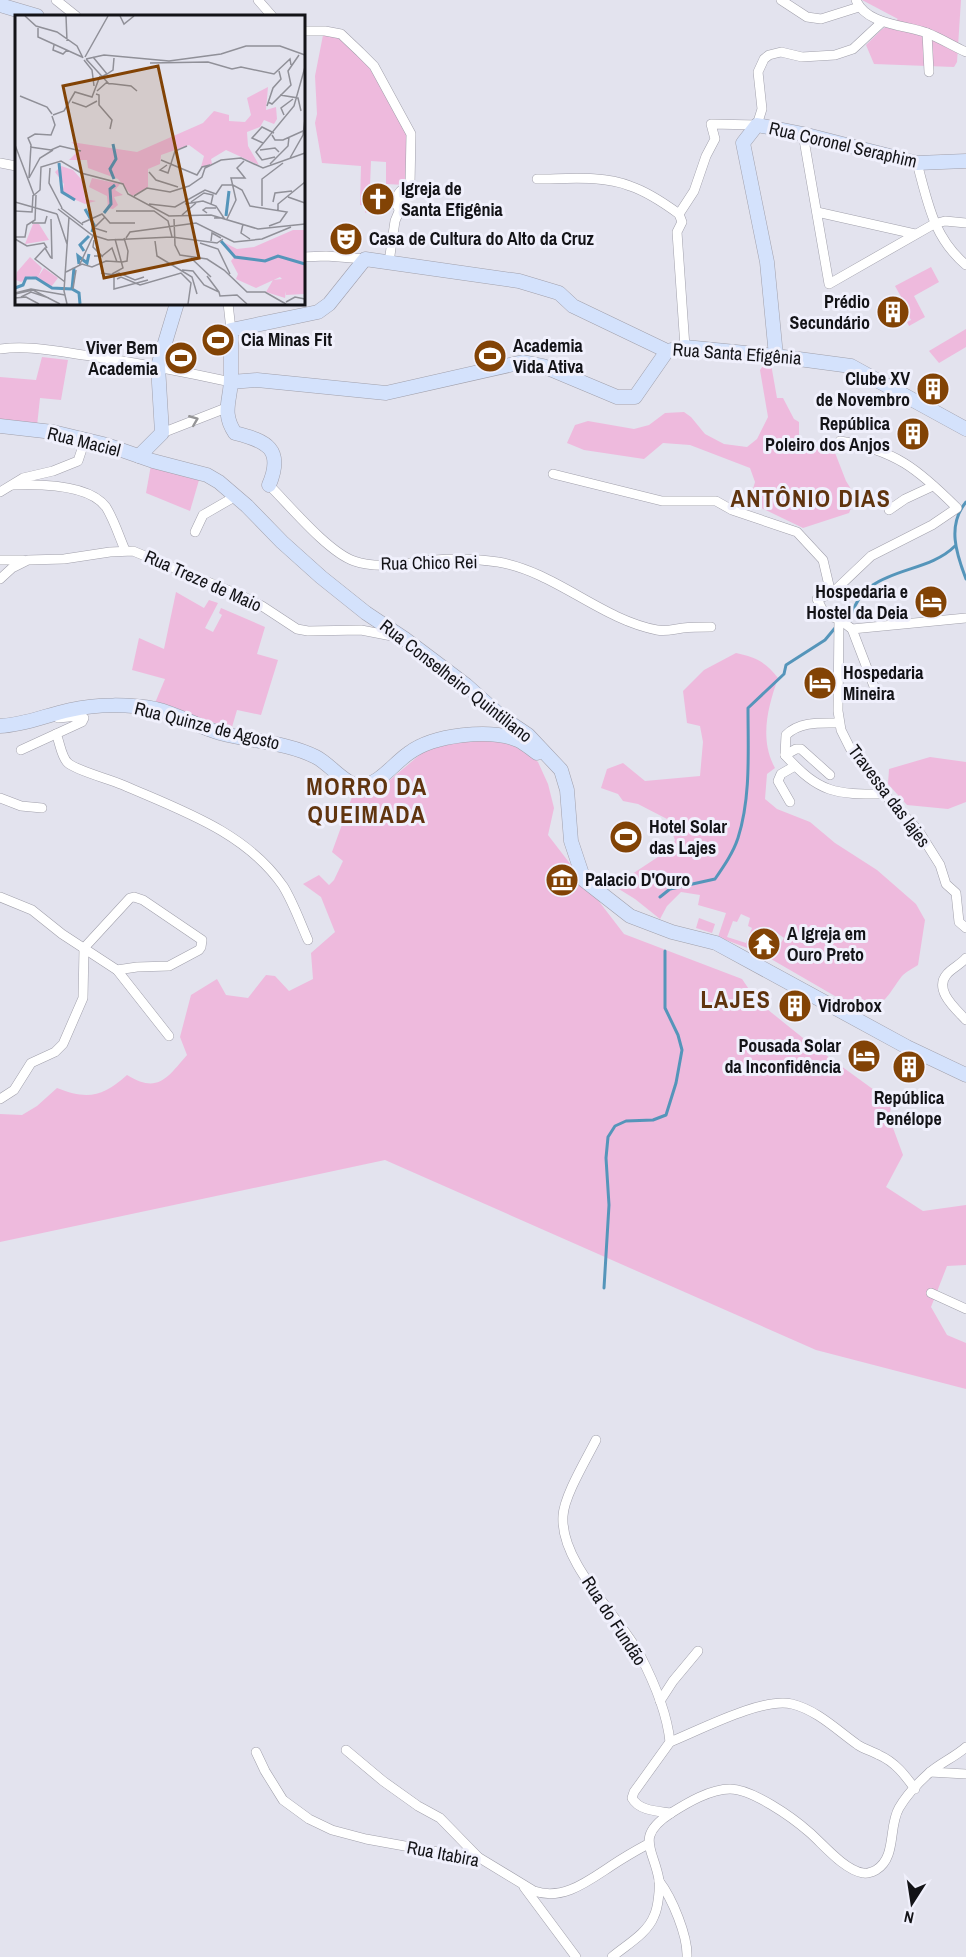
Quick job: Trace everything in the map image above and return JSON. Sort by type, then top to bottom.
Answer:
[{"type":"street","points":[[56,0],[75,15]]},
{"type":"street","points":[[258,0],[271,15]]},
{"type":"street","points":[[781,0],[807,17],[821,19],[858,4],[882,22],[927,33],[966,52]]},
{"type":"street","points":[[0,5],[34,15]]},
{"type":"street","points":[[776,356],[767,262],[742,143],[757,125],[762,109],[758,72],[764,59],[781,52],[802,57],[835,55],[853,49],[882,22]]},
{"type":"street","points":[[304,31],[341,34],[374,66],[411,134],[410,185],[395,220],[389,262]]},
{"type":"street","points":[[927,33],[929,72]]},
{"type":"street","points":[[679,214],[694,191],[706,156],[715,139],[711,124],[757,125]]},
{"type":"street","name":"Rua Coronel Seraphim","points":[[757,125],[803,134],[917,163],[966,161]]},
{"type":"street","points":[[803,134],[829,284],[934,224],[945,221],[966,223]]},
{"type":"street","points":[[0,163],[15,166]]},
{"type":"street","points":[[917,163],[934,224],[956,256],[966,265]]},
{"type":"street","points":[[537,178],[580,178],[616,182],[647,194],[679,214],[682,222],[677,232],[685,347]]},
{"type":"street","points":[[817,212],[915,234]]},
{"type":"street","points":[[304,257],[365,259]]},
{"type":"street","points":[[231,330],[318,312],[329,304],[365,259]]},
{"type":"street","name":"Rua Santa Efigênia","points":[[365,259],[519,281],[543,287],[559,293],[573,306],[667,351],[685,347],[850,366],[964,424]]},
{"type":"street","points":[[162,433],[158,366],[177,304]]},
{"type":"street","points":[[228,304],[231,330],[231,381],[226,408],[229,424],[235,433],[253,438],[271,448],[275,459],[274,474],[269,485]]},
{"type":"street","points":[[0,349],[18,346],[42,349],[158,366],[231,381],[258,380],[386,393],[523,362],[543,366],[617,398],[635,397],[667,351]]},
{"type":"street","name":"Rua Maciel","points":[[0,426],[53,432],[107,445],[139,456],[162,433],[226,408]]},
{"type":"street","points":[[0,492],[23,478],[54,471],[78,461],[85,440]]},
{"type":"street","points":[[840,441],[861,444],[900,460],[916,470],[957,508],[932,525],[871,556],[831,594],[817,599],[825,615],[838,619],[852,629],[875,689]]},
{"type":"street","name":"Rua Conselheiro Quintiliano","points":[[139,456],[207,475],[219,482],[321,577],[366,613],[466,685],[503,718],[528,735],[561,770]]},
{"type":"street","points":[[553,474],[662,501],[716,501],[732,510],[797,532],[823,560],[831,594]]},
{"type":"street","points":[[13,484],[42,483],[95,497],[106,508],[125,550]]},
{"type":"street","name":"Rua Chico Rei","points":[[269,485],[325,540],[352,560],[382,565],[436,560],[498,562],[543,577],[647,628],[668,632],[682,628],[711,627]]},
{"type":"street","points":[[889,510],[899,502],[933,486]]},
{"type":"street","points":[[195,532],[203,515],[236,496]]},
{"type":"street","name":"Rua Treze de Maio","points":[[0,560],[74,558],[125,550],[149,556],[242,596],[297,629],[308,631],[362,630],[405,639]]},
{"type":"street","points":[[0,579],[12,568],[28,560]]},
{"type":"street","points":[[852,629],[966,618]]},
{"type":"street","name":"Travessa das lajes","points":[[838,619],[839,723],[850,748],[884,794],[918,830],[940,865],[946,884],[956,893],[959,922],[966,928]]},
{"type":"street","name":"Rua Quinze de Agosto","points":[[0,726],[26,723],[81,708],[127,706],[158,710],[219,733],[297,749],[326,763],[352,786],[373,782],[421,745],[456,736],[481,735],[518,740],[561,770]]},
{"type":"street","points":[[21,750],[82,722],[84,717],[75,716],[26,723]]},
{"type":"street","points":[[839,723],[814,723],[793,728],[786,735],[785,755],[818,785],[828,790],[884,794]]},
{"type":"street","points":[[56,734],[64,757],[69,764],[213,826],[253,854],[270,869],[284,887],[308,940]]},
{"type":"street","points":[[785,755],[801,749],[830,775]]},
{"type":"street","points":[[790,802],[778,781],[781,774],[795,766]]},
{"type":"street","points":[[561,770],[567,790],[571,841],[584,880],[630,916],[672,932],[716,943],[907,1047],[966,1075]]},
{"type":"street","points":[[0,798],[21,806],[42,808]]},
{"type":"street","points":[[0,897],[32,910],[62,934],[117,970],[169,1036]]},
{"type":"street","points":[[0,1099],[14,1090],[31,1063],[55,1052],[63,1044],[83,998],[84,948],[120,907],[134,897],[143,900],[202,940],[199,950],[169,966],[117,970]]},
{"type":"street","points":[[966,958],[946,974],[942,984],[944,996],[966,1020]]},
{"type":"street","points":[[931,1293],[966,1309]]},
{"type":"street","name":"Rua do Fundão","points":[[596,1440],[565,1502],[562,1515],[563,1530],[570,1550],[583,1574],[640,1656],[660,1701],[670,1742]]},
{"type":"street","points":[[660,1701],[698,1651]]},
{"type":"street","points":[[671,1813],[641,1807],[636,1805],[632,1798],[670,1742],[775,1702],[793,1704],[818,1717],[861,1747],[892,1762],[903,1772],[915,1789]]},
{"type":"street","points":[[687,1957],[683,1935],[675,1912],[659,1881],[648,1844],[651,1833],[671,1813],[710,1793],[724,1789],[739,1790],[776,1807],[809,1831],[851,1868],[869,1873],[878,1869],[886,1860],[900,1807],[930,1772],[966,1747]]},
{"type":"street","points":[[346,1750],[383,1781],[418,1806],[440,1818],[478,1857]]},
{"type":"street","name":"Rua Itabira","points":[[256,1752],[283,1800],[316,1823],[366,1839],[459,1856],[478,1857],[541,1894],[565,1892],[590,1881],[648,1844]]},
{"type":"street","points":[[930,1772],[966,1774]]},
{"type":"street","points":[[520,1881],[576,1957]]},
{"type":"street","points":[[612,1957],[647,1928],[655,1915],[659,1881]]},
{"type":"shaded area","points":[[862,0],[961,0],[957,62],[954,67],[874,64],[866,45],[881,30],[898,19]]},
{"type":"shaded area","points":[[341,34],[368,66],[410,129],[405,185],[386,184],[386,162],[371,161],[369,211],[365,213],[366,206],[360,205],[361,166],[322,163],[315,123],[317,114],[315,76],[323,35]]},
{"type":"shaded area","points":[[931,267],[939,282],[914,296],[925,317],[909,326],[907,322],[911,320],[895,286]]},
{"type":"shaded area","points":[[966,329],[966,347],[939,363],[929,351]]},
{"type":"shaded area","points":[[42,357],[68,360],[61,400],[40,398],[37,426],[0,422],[0,377],[36,380]]},
{"type":"shaded area","points":[[765,363],[771,364],[777,398],[783,398],[794,419],[799,422],[799,442],[808,446],[832,445],[846,481],[856,497],[849,513],[803,528],[749,502],[755,482],[750,468],[690,445],[663,443],[644,459],[584,450],[567,443],[575,425],[588,421],[634,429],[649,425],[665,413],[684,412],[705,434],[724,444],[747,447],[757,439],[768,417],[760,370]]},
{"type":"shaded area","points":[[151,465],[199,480],[190,511],[146,493]]},
{"type":"shaded area","points":[[176,592],[204,608],[209,600],[218,603],[205,628],[213,632],[222,615],[219,613],[221,608],[265,627],[257,654],[278,660],[261,715],[237,710],[232,727],[199,719],[155,703],[165,679],[132,670],[139,638],[164,649]]},
{"type":"shaded area","points":[[736,653],[760,661],[774,672],[778,678],[768,712],[766,734],[767,746],[775,768],[767,774],[765,799],[777,809],[810,822],[835,843],[877,870],[916,904],[925,920],[918,965],[902,976],[885,999],[876,1005],[859,1010],[771,959],[784,938],[769,927],[767,931],[762,929],[750,949],[718,937],[726,913],[698,905],[700,895],[681,892],[667,906],[660,919],[614,886],[673,847],[675,840],[667,819],[638,804],[623,801],[618,794],[601,788],[607,769],[623,763],[645,781],[700,776],[703,742],[700,726],[687,723],[683,691],[704,670]],"holes":[[[741,914],[750,918],[748,926],[752,928],[746,943],[727,937],[733,921],[737,922]]]},
{"type":"shaded area","points":[[493,739],[519,746],[538,762],[548,784],[554,808],[548,835],[624,934],[742,979],[757,1001],[808,1042],[892,1103],[889,1117],[903,1155],[886,1187],[923,1211],[966,1205],[966,1265],[947,1266],[931,1307],[947,1335],[966,1343],[966,1389],[816,1350],[385,1160],[0,1242],[0,1114],[22,1115],[37,1106],[57,1088],[86,1095],[102,1092],[127,1075],[147,1083],[161,1081],[187,1055],[180,1037],[191,995],[217,979],[226,995],[248,998],[266,975],[275,976],[289,991],[313,979],[311,953],[335,932],[321,897],[303,884],[319,875],[329,885],[334,880],[343,861],[332,852],[352,797],[371,796],[423,752],[443,742]]},
{"type":"shaded area","points":[[930,757],[966,762],[966,802],[948,809],[907,805],[888,784],[889,769]]},
{"type":"shaded area","points":[[699,918],[715,924],[712,933],[696,928]]},
{"type":"water","name":"Hotel Solar das Lajes","points":[[628,829],[635,840],[625,845],[618,834]]},
{"type":"waterway","points":[[966,502],[960,511],[955,530],[959,559],[966,579]]},
{"type":"waterway","points":[[847,622],[850,621],[857,603],[867,590],[895,574],[942,556],[955,546]]},
{"type":"waterway","points":[[660,897],[670,889],[715,879],[725,864],[738,838],[745,806],[748,774],[748,708],[784,674],[786,665],[825,640],[835,628]]},
{"type":"waterway","points":[[604,1288],[609,1205],[606,1158],[608,1137],[615,1126],[626,1121],[653,1120],[666,1115],[676,1083],[682,1050],[678,1035],[665,1008],[665,951]]},
{"type":"place","name":"Igreja de Santa Efigênia","points":[[378,199]]},
{"type":"place","name":"Casa de Cultura do Alto da Cruz","points":[[346,239]]},
{"type":"place","name":"Prédio Secundário","points":[[893,312]]},
{"type":"place","name":"Cia Minas Fit","points":[[218,340]]},
{"type":"place","name":"Academia Vida Ativa","points":[[490,356]]},
{"type":"place","name":"Viver Bem Academia","points":[[181,358]]},
{"type":"place","name":"Clube XV de Novembro","points":[[933,389]]},
{"type":"place","name":"República Poleiro dos Anjos","points":[[913,434]]},
{"type":"place","name":"Hospedaria e Hostel da Deia","points":[[931,602]]},
{"type":"place","name":"Hospedaria Mineira","points":[[820,683]]},
{"type":"place","name":"Hotel Solar das Lajes","points":[[626,837]]},
{"type":"place","name":"Palacio D'Ouro","points":[[562,880]]},
{"type":"place","name":"A Igreja em Ouro Preto","points":[[764,944]]},
{"type":"place","name":"Vidrobox","points":[[795,1006]]},
{"type":"place","name":"Pousada Solar da Inconfidência","points":[[864,1056]]},
{"type":"place","name":"República Penélope","points":[[909,1067]]},
{"type":"district","name":"ANTÔNIO DIAS","points":[[811,499]]},
{"type":"district","name":"MORRO DA QUEIMADA","points":[[367,801]]},
{"type":"district","name":"LAJES","points":[[736,1000]]}]
